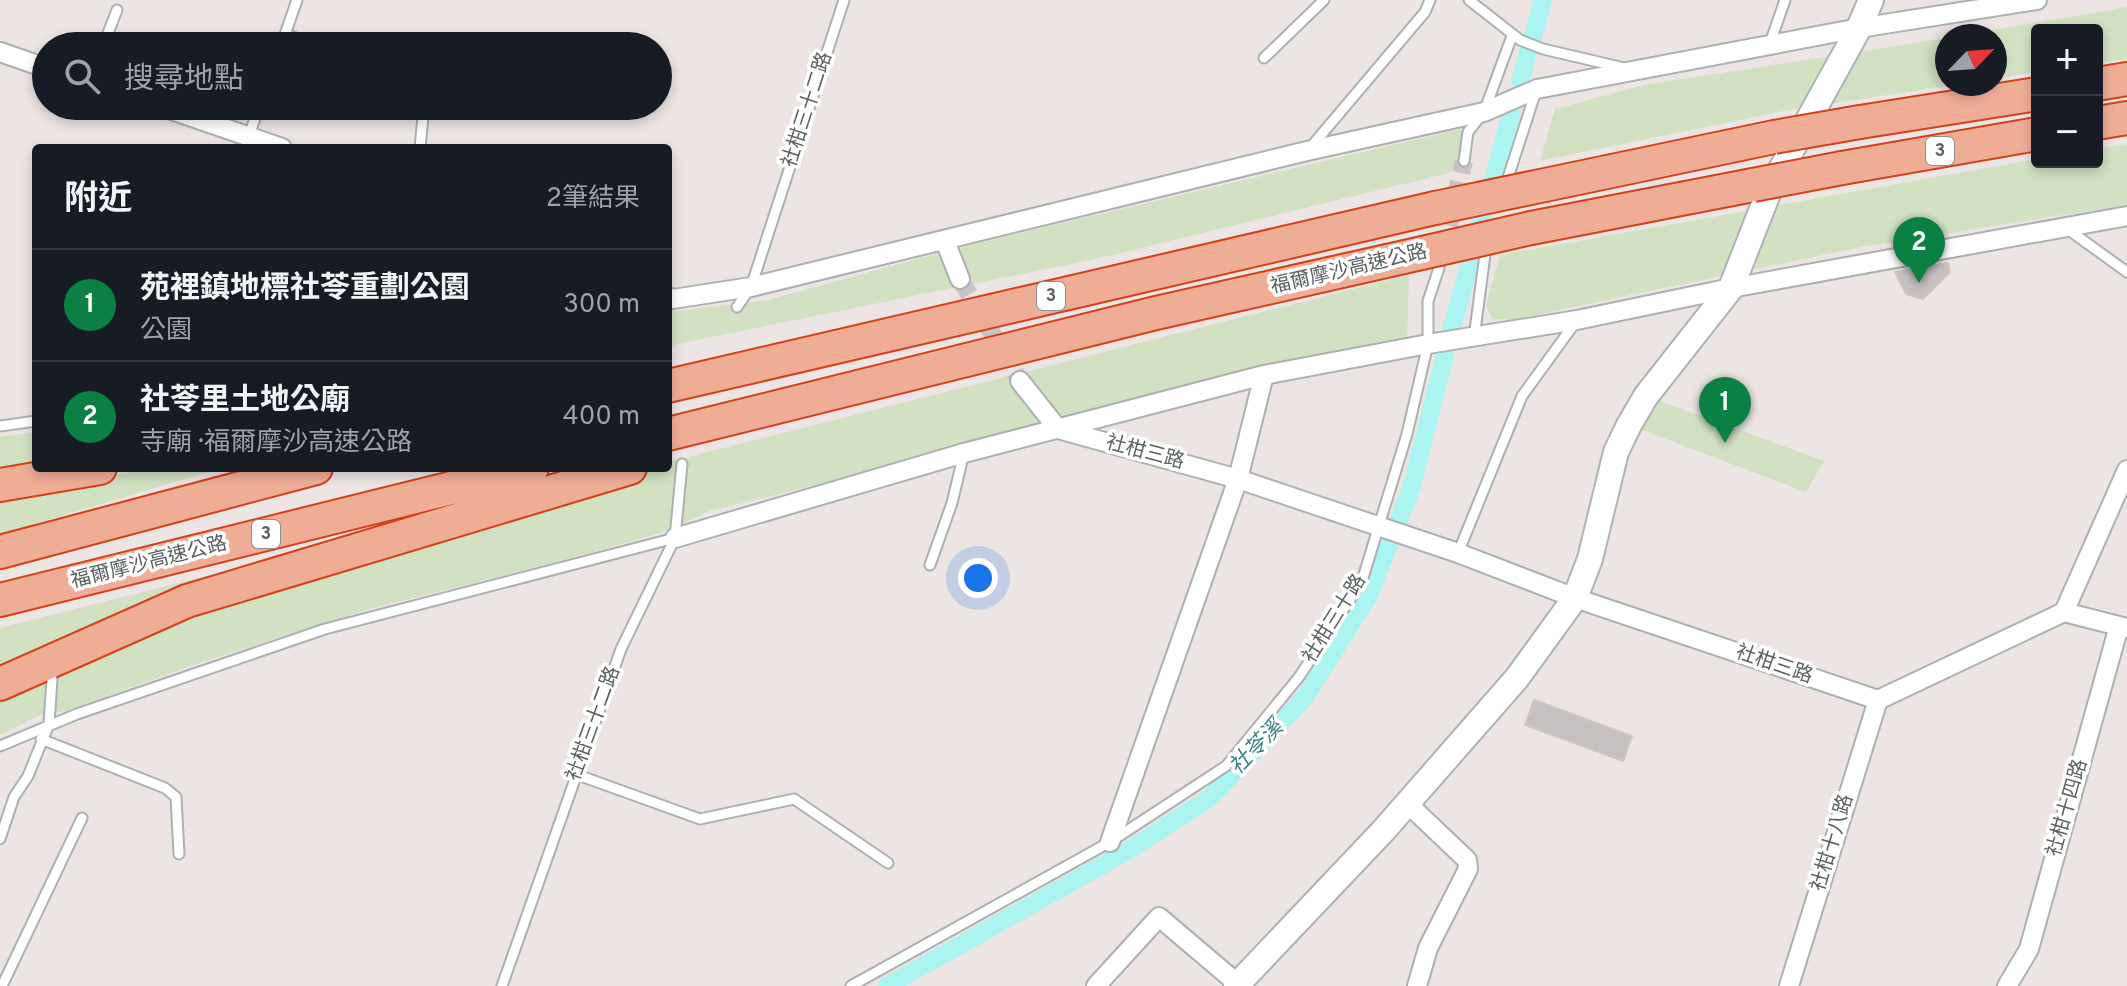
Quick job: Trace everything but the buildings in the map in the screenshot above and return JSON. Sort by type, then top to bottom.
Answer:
[{"type":"highway","points":[[2103,83],[2127,79]]},
{"type":"highway","name":"福爾摩沙高速公路","points":[[672,385],[949,322],[1105,282],[1435,208],[1774,137],[2031,95]]},
{"type":"highway","points":[[2103,122],[2127,118]]},
{"type":"highway","name":"福爾摩沙高速公路","points":[[672,433],[1097,328],[1431,261],[1531,228],[2031,135]]},
{"type":"highway","points":[[672,369],[949,322]]},
{"type":"highway","points":[[675,460],[1097,328]]},
{"type":"highway","points":[[0,485],[76,472]]},
{"type":"highway","points":[[0,552],[301,472]]},
{"type":"highway","name":"福爾摩沙高速公路","points":[[0,600],[516,472]]},
{"type":"highway","points":[[0,684],[187,601],[617,472]]},
{"type":"street","points":[[1096,986],[1159,917],[1237,985],[1407,803],[1517,678],[1575,598],[1590,559],[1616,452],[1629,425],[1646,396],[1731,288],[1769,191],[1859,28],[1871,0]]},
{"type":"street","points":[[672,299],[751,287],[1307,151],[1484,112],[1537,89],[1859,28],[2037,0]]},
{"type":"street","points":[[0,52],[32,63]]},
{"type":"street","points":[[194,120],[247,142]]},
{"type":"street","points":[[675,538],[964,453],[1264,375],[1577,320],[1731,288],[2127,216]]},
{"type":"street","points":[[945,241],[960,279]]},
{"type":"street","points":[[1110,842],[1238,479],[1264,375]]},
{"type":"street","points":[[1020,381],[1058,429]]},
{"type":"street","name":"社柑三路","points":[[1058,429],[1238,479],[1458,553],[1575,598],[1878,700]]},
{"type":"street","points":[[2064,612],[2127,470]]},
{"type":"street","points":[[1878,700],[2064,612],[2123,627]]},
{"type":"street","name":"社柑十四路","points":[[2007,986],[2029,949],[2123,627]]},
{"type":"street","name":"社柑十八路","points":[[1789,986],[1878,700]]},
{"type":"street","points":[[1407,803],[1467,860],[1468,869],[1428,948],[1417,986]]},
{"type":"lane","points":[[286,32],[297,0]]},
{"type":"lane","name":"社柑三十二路","points":[[737,307],[751,287],[844,0]]},
{"type":"lane","points":[[1264,58],[1324,0]]},
{"type":"lane","points":[[1307,151],[1425,12],[1430,0]]},
{"type":"lane","points":[[1469,0],[1516,38],[1533,46],[1635,70]]},
{"type":"lane","points":[[1769,46],[1785,0]]},
{"type":"lane","points":[[108,32],[117,10]]},
{"type":"lane","points":[[1464,161],[1468,132],[1484,112],[1516,38]]},
{"type":"lane","points":[[1497,210],[1537,89]]},
{"type":"lane","points":[[247,142],[254,120]]},
{"type":"lane","points":[[420,144],[423,120]]},
{"type":"lane","points":[[1474,338],[1483,255],[1493,225]]},
{"type":"lane","points":[[2064,226],[2127,272]]},
{"type":"lane","name":"社柑三十路","points":[[851,986],[1110,842],[1226,766],[1299,677],[1362,581],[1380,527],[1407,434],[1428,344],[1431,261]]},
{"type":"lane","points":[[1458,553],[1522,396],[1577,320]]},
{"type":"lane","points":[[0,426],[32,422]]},
{"type":"lane","points":[[930,565],[952,503],[964,453]]},
{"type":"lane","name":"社柑三十二路","points":[[502,986],[621,649],[675,538],[675,460]]},
{"type":"lane","points":[[0,746],[49,724],[325,629],[675,538]]},
{"type":"lane","points":[[0,839],[14,797],[28,776],[49,724],[52,679]]},
{"type":"lane","points":[[41,739],[165,788],[176,797],[179,854]]},
{"type":"lane","points":[[575,774],[700,819],[794,799],[888,863]]},
{"type":"lane","points":[[2,986],[82,818]]},
{"type":"green space","points":[[2127,7],[2127,59],[2103,62],[2103,24],[2031,24],[2031,73],[2007,77],[2007,28]]},
{"type":"green space","points":[[1935,40],[1935,88],[1788,110],[1540,161],[1555,109],[1644,85]]},
{"type":"green space","points":[[1469,127],[1468,152],[1449,173],[1100,258],[672,345],[672,312],[768,300],[957,248]]},
{"type":"green space","points":[[2127,144],[2127,205],[1861,247],[1515,319],[1493,319],[1486,306],[1500,255],[2031,160],[2031,168],[2103,168],[2103,148]]},
{"type":"green space","points":[[1409,275],[1407,339],[1254,367],[1038,430],[710,511],[664,532],[369,609],[196,664],[66,711],[40,715],[0,735],[0,701],[283,578],[629,472],[672,472],[672,461]]},
{"type":"green space","points":[[1646,396],[1824,461],[1806,492],[1629,425]]},
{"type":"green space","points":[[32,433],[32,465],[0,470],[0,437]]},
{"type":"green space","points":[[130,472],[209,472],[0,534],[0,495]]},
{"type":"green space","points":[[206,576],[208,582],[0,672],[0,628]]},
{"type":"waterway","name":"社苓溪","points":[[1520,81],[1543,0]]},
{"type":"waterway","name":"社苓溪","points":[[1450,334],[1511,115]]},
{"type":"waterway","name":"社苓溪","points":[[887,986],[1131,849],[1210,798],[1306,696],[1369,595],[1411,489],[1445,355]]},
{"type":"tunnel","points":[[1443,252],[1464,161]]},
{"type":"tunnel","points":[[960,279],[1020,381]]},
{"type":"place","name":"社苓里土地公廟","points":[[1919,283]]},
{"type":"place","name":"苑裡鎮地標社苓重劃公園","points":[[1725,443]]}]
